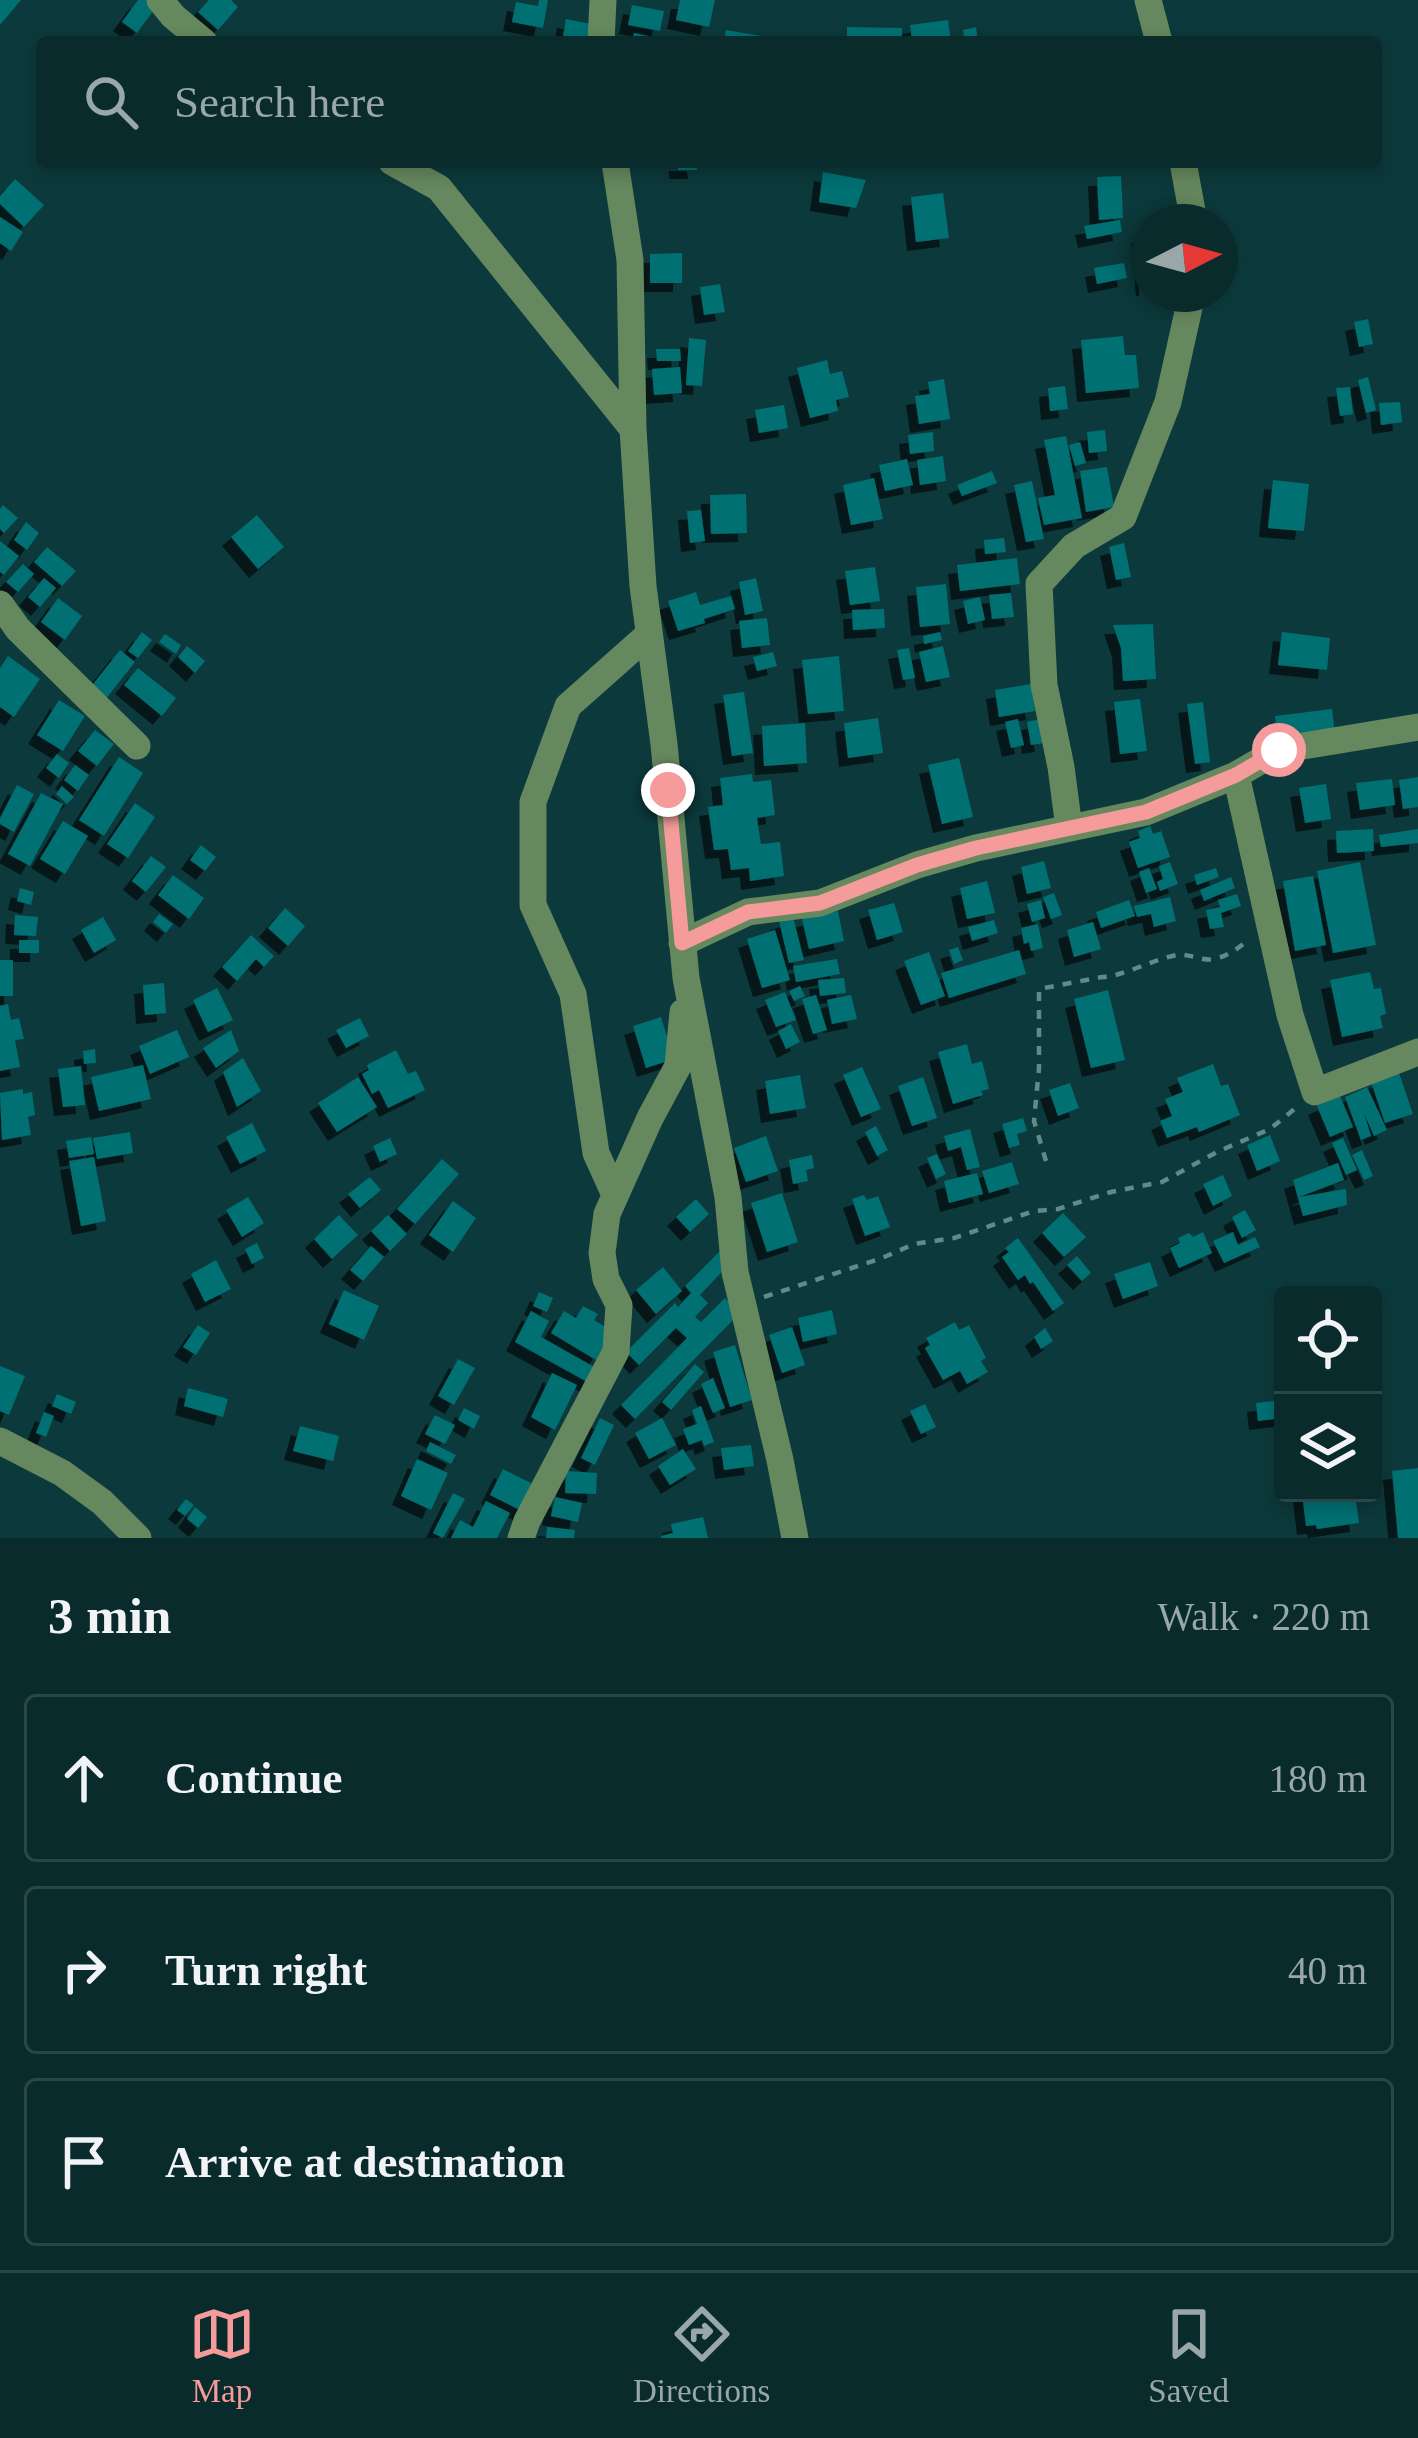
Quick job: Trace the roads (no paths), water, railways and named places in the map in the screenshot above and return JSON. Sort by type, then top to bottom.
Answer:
[{"type":"street","points":[[160,0],[197,36]]},
{"type":"street","points":[[601,36],[603,0]]},
{"type":"street","points":[[1148,0],[1157,36]]},
{"type":"street","points":[[403,168],[439,188],[633,429]]},
{"type":"street","points":[[616,168],[630,260],[633,429],[648,634],[664,744],[686,978],[728,1197],[731,1243],[795,1538]]},
{"type":"street","points":[[1184,168],[1191,204]]},
{"type":"street","points":[[1069,829],[1044,685],[1039,584],[1074,545],[1124,517],[1168,402],[1188,312]]},
{"type":"street","points":[[0,604],[137,746]]},
{"type":"street","points":[[616,1195],[596,1154],[573,994],[533,904],[533,802],[568,706],[648,634]]},
{"type":"street","points":[[682,943],[748,912],[820,903],[917,865],[1006,839],[1146,812],[1236,775],[1279,750],[1418,727]]},
{"type":"street","points":[[1236,775],[1290,1016],[1315,1092],[1418,1052]]},
{"type":"street","points":[[521,1538],[616,1351],[619,1305],[606,1279],[602,1253],[607,1214],[678,1066],[686,978]]},
{"type":"street","points":[[0,1441],[62,1473],[102,1502],[138,1538]]}]
